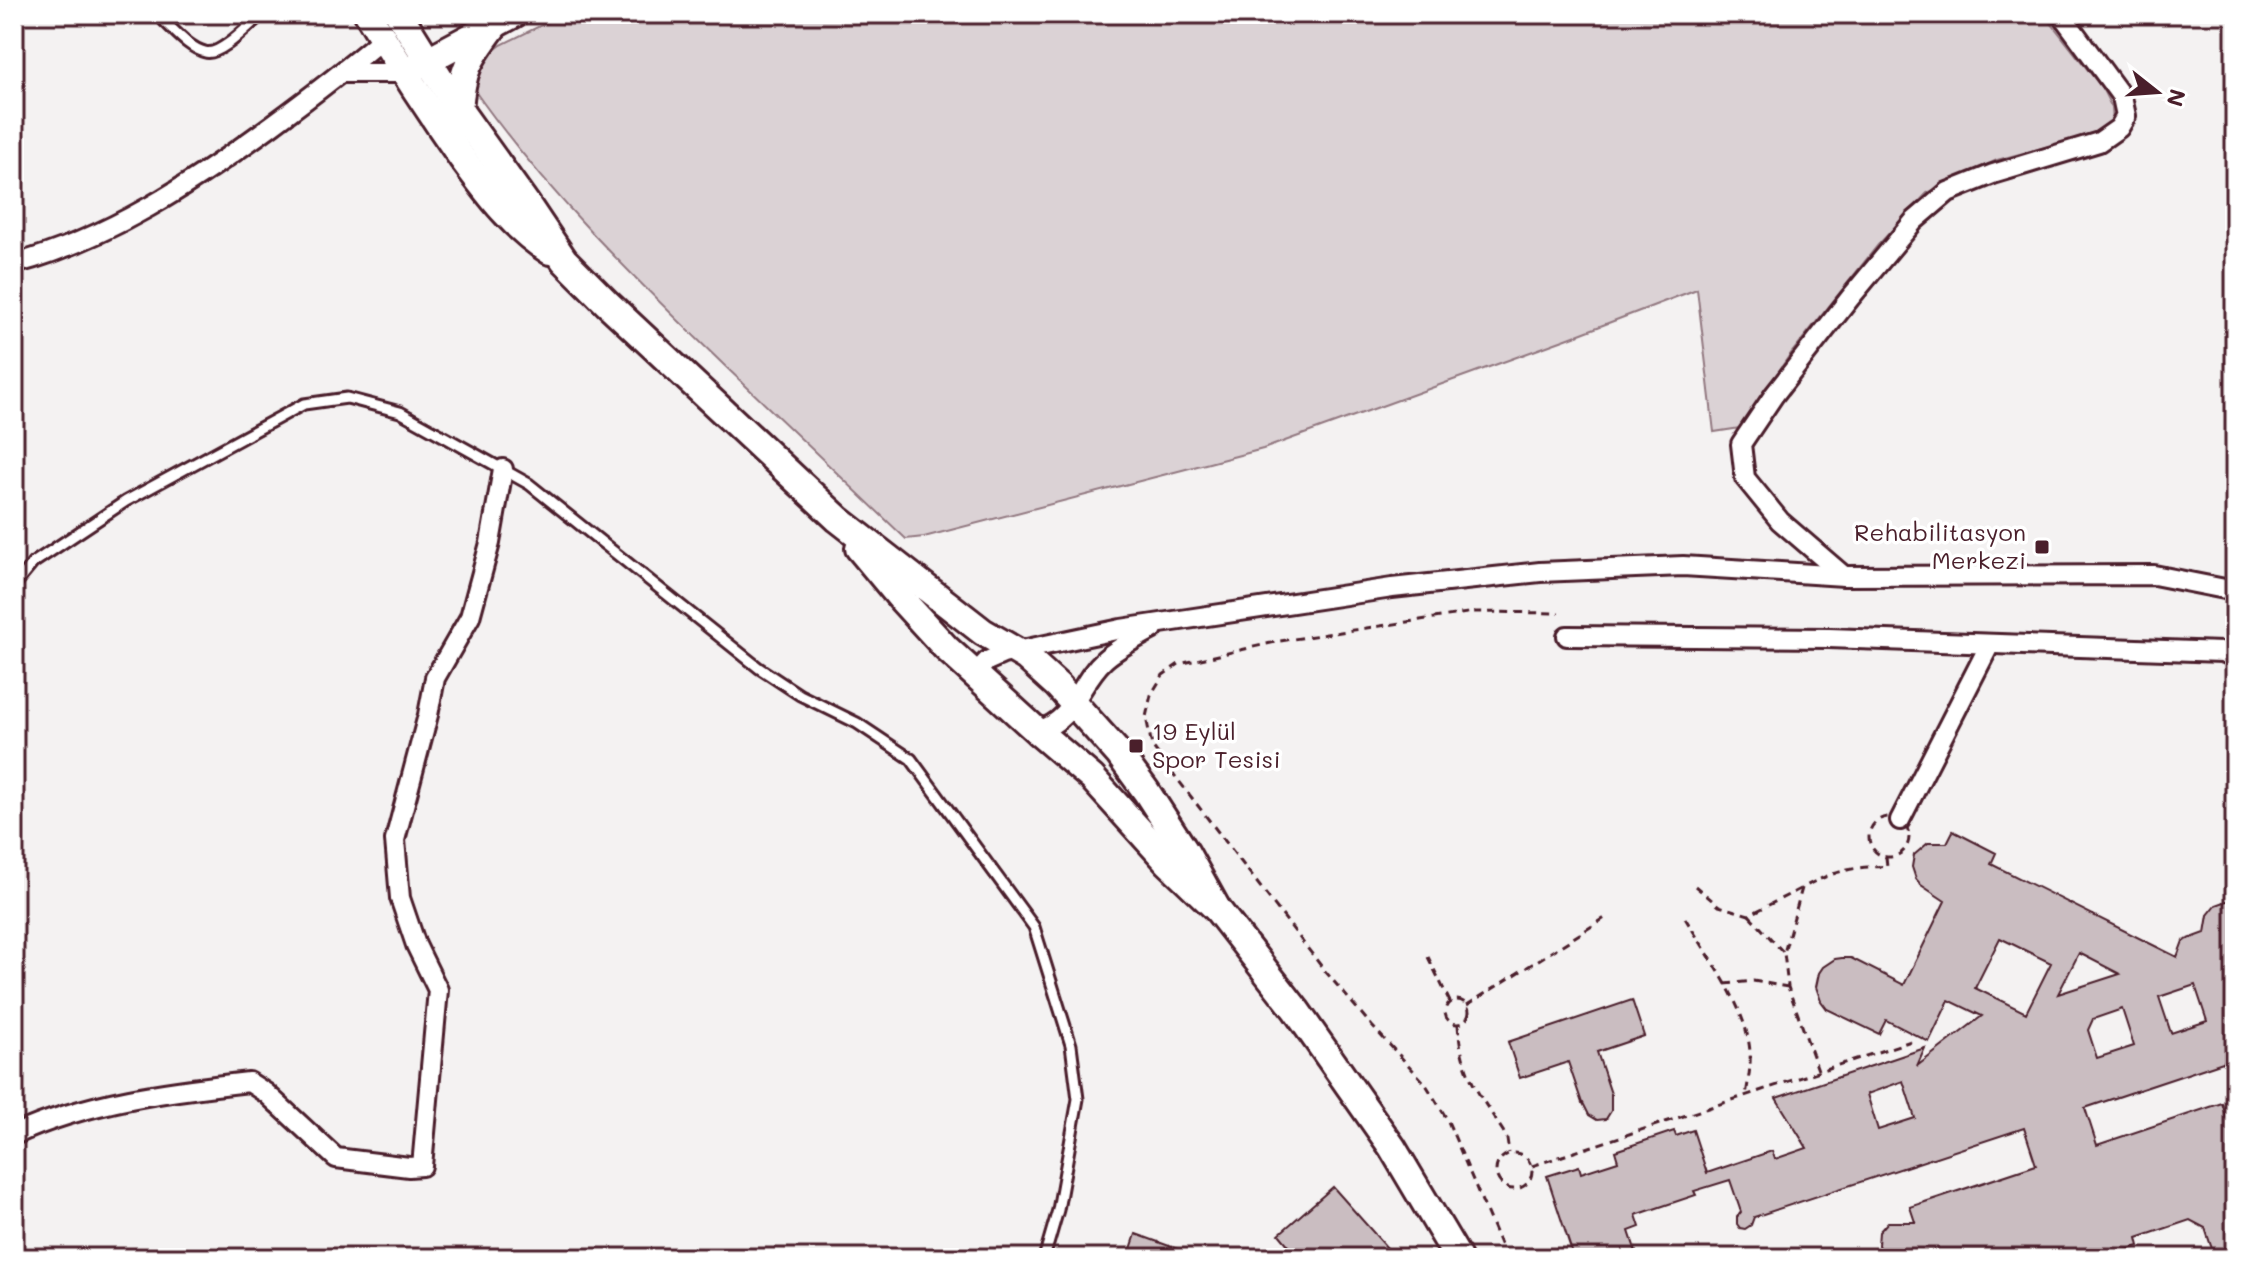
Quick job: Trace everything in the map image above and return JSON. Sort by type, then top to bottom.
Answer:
[{"type":"main road","points":[[368,14],[442,130],[503,210],[538,244],[564,260]]},
{"type":"main road","points":[[383,38],[410,17],[428,58],[459,110],[564,260],[607,303],[838,519],[983,632],[1016,650],[1075,703],[1146,791],[1217,909]]},
{"type":"main road","points":[[405,73],[505,18]]},
{"type":"main road","points":[[459,110],[461,83],[472,54],[505,18]]},
{"type":"main road","points":[[838,519],[903,601],[974,675],[1092,778],[1168,862],[1217,909],[1296,1010],[1392,1147],[1458,1258]]},
{"type":"street","points":[[1844,576],[1780,521],[1745,478],[1741,444],[1774,395],[1859,287],[1914,221],[1948,192],[1993,174],[2099,142],[2119,128],[2126,116],[2122,97],[2061,14]]},
{"type":"street","points":[[14,264],[46,255],[132,216],[215,167],[343,73],[383,38]]},
{"type":"street","points":[[343,73],[405,73]]},
{"type":"street","points":[[14,1135],[46,1120],[158,1092],[249,1082],[266,1093],[336,1158],[422,1166],[438,990],[416,945],[400,898],[395,840],[435,678],[470,617],[490,543],[503,469]]},
{"type":"street","points":[[974,675],[987,661],[1016,650],[1121,629],[1392,588],[1540,572],[1683,566],[1844,576],[2154,575],[2235,591]]},
{"type":"street","points":[[1037,731],[1056,722],[1075,703],[1104,660],[1163,624]]},
{"type":"street","points":[[1567,636],[1829,638],[2222,652],[2235,657]]},
{"type":"street","points":[[1900,820],[1990,644]]},
{"type":"lane","points":[[164,21],[190,44],[203,52],[213,53],[262,14]]},
{"type":"lane","points":[[14,586],[33,563],[126,501],[304,404],[347,398],[400,412],[529,484],[759,668],[800,695],[857,723],[911,759],[1034,927],[1071,1045],[1078,1099],[1058,1210],[1044,1258]]},
{"type":"path","points":[[1506,1258],[1447,1119],[1425,1083],[1325,971],[1152,746],[1146,717],[1151,695],[1163,675],[1179,664],[1280,641],[1474,612],[1559,613]]},
{"type":"path","points":[[1891,816],[1908,829],[1908,845],[1897,856],[1886,857],[1876,853],[1870,845],[1870,829],[1881,818],[1891,816]]},
{"type":"path","points":[[1749,915],[1815,881],[1858,866],[1887,867],[1886,857]]},
{"type":"path","points":[[1695,886],[1719,906],[1749,915],[1784,953]]},
{"type":"path","points":[[1802,888],[1784,953],[1788,987],[1818,1072]]},
{"type":"path","points":[[1467,1005],[1605,918]]},
{"type":"path","points":[[1685,918],[1725,984],[1746,1028],[1750,1053],[1746,1096]]},
{"type":"path","points":[[1428,957],[1450,1002]]},
{"type":"path","points":[[1725,984],[1753,981],[1788,987]]},
{"type":"path","points":[[1459,1000],[1467,1005],[1468,1017],[1464,1022],[1452,1023],[1446,1016],[1446,1007],[1450,1002],[1459,1000]]},
{"type":"path","points":[[1458,1024],[1462,1058],[1471,1083],[1503,1131],[1509,1153]]},
{"type":"path","points":[[1532,1166],[1911,1041]]},
{"type":"path","points":[[1509,1153],[1523,1155],[1532,1166],[1532,1176],[1519,1189],[1505,1187],[1499,1180],[1497,1166],[1501,1158],[1509,1153]]},
{"type":"shaded area","points":[[564,14],[2044,14],[2102,88],[2112,108],[2113,123],[2098,133],[1997,160],[1927,193],[1878,245],[1789,356],[1740,428],[1714,432],[1697,289],[1263,449],[924,537],[906,539],[624,267],[529,162],[472,87],[480,62],[501,45]]},
{"type":"building","points":[[1953,831],[1996,853],[1991,864],[2177,957],[2183,941],[2205,933],[2208,915],[2216,905],[2235,901],[2235,1058],[2085,1108],[2097,1145],[2222,1103],[2235,1142],[2235,1258],[2215,1258],[2205,1228],[2190,1220],[2137,1238],[2139,1246],[2116,1253],[2117,1258],[1885,1258],[1878,1245],[1879,1232],[1888,1222],[1915,1222],[1910,1207],[2036,1165],[2024,1128],[1754,1217],[1745,1229],[1737,1224],[1741,1212],[1730,1180],[1636,1215],[1640,1227],[1629,1231],[1638,1258],[1574,1258],[1547,1176],[1579,1166],[1581,1173],[1618,1161],[1615,1151],[1674,1131],[1676,1136],[1693,1130],[1707,1173],[1772,1151],[1775,1159],[1807,1148],[1776,1098],[1925,1048],[1917,1066],[1982,1016],[1949,1000],[1929,1042],[1886,1020],[1879,1034],[1827,1009],[1816,987],[1823,967],[1842,958],[1851,958],[1904,985],[1945,901],[1916,879],[1912,867],[1914,855],[1928,843],[1947,843]],"holes":[[[2000,938],[2051,963],[2026,1013],[1975,988]],[[2079,953],[2120,974],[2058,994]],[[2195,985],[2207,1021],[2171,1033],[2159,997]],[[2122,1009],[2134,1046],[2097,1058],[2088,1030],[2093,1019]],[[1903,1081],[1915,1118],[1878,1130],[1867,1094]]]},
{"type":"building","points":[[1632,1000],[1644,1036],[1597,1052],[1611,1094],[1611,1111],[1606,1119],[1597,1120],[1589,1115],[1568,1062],[1520,1078],[1508,1042]]},
{"type":"building","points":[[1333,1187],[1396,1258],[1299,1258],[1279,1234]]},
{"type":"building","points":[[1136,1234],[1197,1256],[1197,1258],[1128,1258]]},
{"type":"place","name":"Rehabilitasyon Merkezi","points":[[2042,547]]},
{"type":"place","name":"19 Eylül Spor Tesisi","points":[[1136,746]]}]
